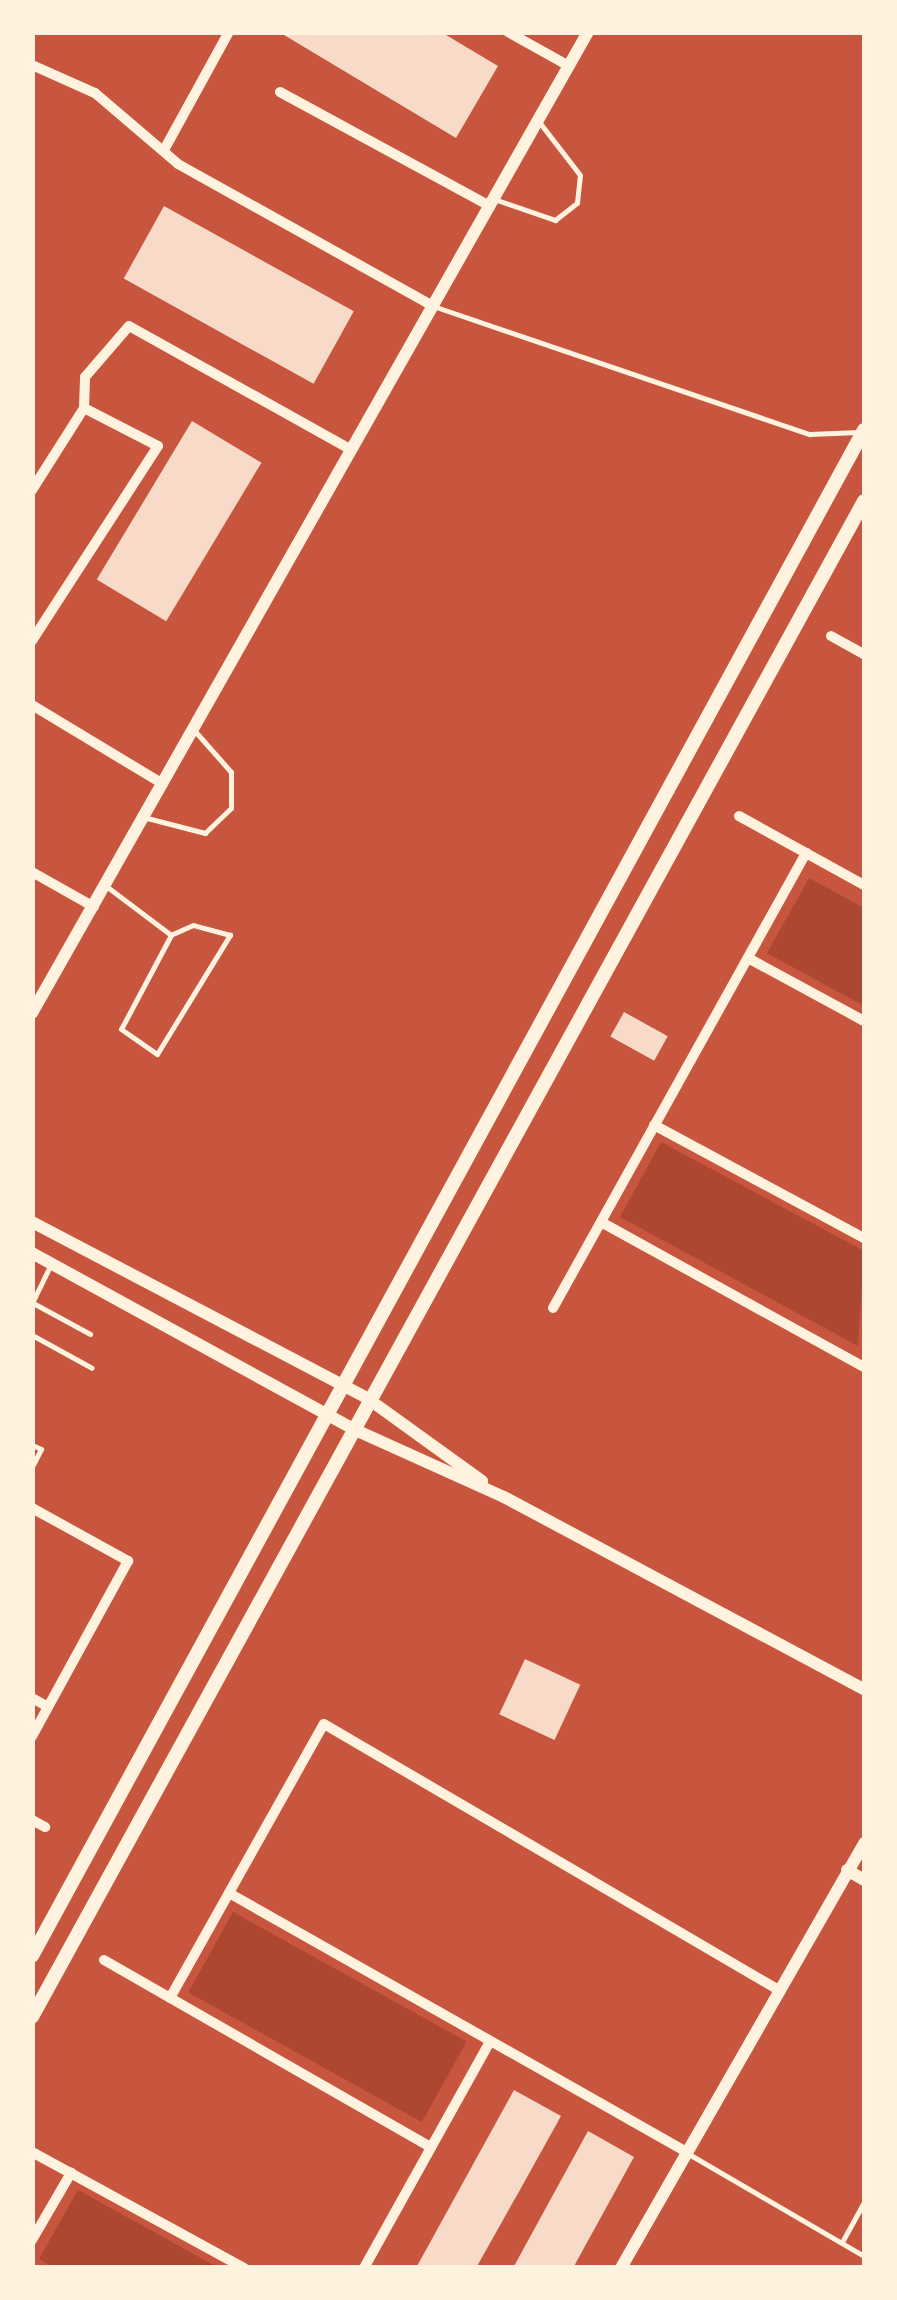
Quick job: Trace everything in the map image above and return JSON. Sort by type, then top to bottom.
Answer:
[{"type":"main road","points":[[32,1956],[331,1417],[864,431]]},
{"type":"main road","points":[[32,2017],[367,1398],[864,501]]},
{"type":"street","points":[[164,150],[230,32]]},
{"type":"street","points":[[508,32],[569,66]]},
{"type":"street","points":[[32,1013],[588,32]]},
{"type":"street","points":[[32,65],[95,93],[164,150],[434,306]]},
{"type":"street","points":[[280,92],[492,202]]},
{"type":"street","points":[[32,490],[84,408],[85,378],[129,326],[352,450]]},
{"type":"street","points":[[32,642],[158,446],[84,408]]},
{"type":"street","points":[[831,636],[864,654]]},
{"type":"street","points":[[32,705],[163,784]]},
{"type":"street","points":[[739,816],[864,885]]},
{"type":"street","points":[[554,1308],[806,853]]},
{"type":"street","points":[[32,872],[94,907]]},
{"type":"street","points":[[748,958],[864,1021]]},
{"type":"street","points":[[654,1126],[864,1238]]},
{"type":"street","points":[[32,1222],[367,1398],[504,1498]]},
{"type":"street","points":[[601,1222],[864,1368]]},
{"type":"street","points":[[32,1253],[351,1428],[504,1498],[864,1689]]},
{"type":"street","points":[[32,1508],[128,1561],[32,1736]]},
{"type":"street","points":[[32,1698],[48,1707]]},
{"type":"street","points":[[170,1998],[324,1724],[777,1989]]},
{"type":"street","points":[[32,1820],[45,1828]]},
{"type":"street","points":[[620,2268],[864,1843]]},
{"type":"street","points":[[847,1870],[864,1880]]},
{"type":"street","points":[[229,1892],[685,2152]]},
{"type":"street","points":[[104,1960],[431,2147]]},
{"type":"street","points":[[364,2268],[490,2042]]},
{"type":"street","points":[[32,2152],[244,2268]]},
{"type":"street","points":[[32,2240],[70,2173]]},
{"type":"lane","points":[[492,202],[554,220],[576,203],[580,175],[538,121]]},
{"type":"lane","points":[[434,306],[810,434],[864,431]]},
{"type":"lane","points":[[145,816],[204,833],[231,808],[231,772],[194,730]]},
{"type":"lane","points":[[106,886],[172,934]]},
{"type":"lane","points":[[194,925],[230,935],[157,1054],[121,1029],[172,934],[194,925]]},
{"type":"lane","points":[[51,1264],[32,1303],[90,1334]]},
{"type":"lane","points":[[32,1335],[92,1368]]},
{"type":"lane","points":[[32,1444],[41,1449],[32,1467]]},
{"type":"lane","points":[[685,2152],[864,2256]]},
{"type":"lane","points":[[842,2242],[864,2202]]},
{"type":"shaded area","points":[[809,878],[864,908],[864,1006],[767,953]]},
{"type":"shaded area","points":[[661,1142],[864,1251],[858,1346],[620,1217]]},
{"type":"shaded area","points":[[233,1912],[467,2041],[422,2122],[188,1992]]},
{"type":"shaded area","points":[[78,2190],[217,2267],[54,2268],[39,2259]]},
{"type":"building","points":[[279,32],[441,32],[498,66],[456,138]]},
{"type":"building","points":[[164,206],[354,311],[314,384],[124,279]]},
{"type":"building","points":[[192,421],[261,463],[166,621],[97,580]]},
{"type":"building","points":[[624,1012],[668,1036],[654,1061],[610,1036]]},
{"type":"building","points":[[525,1659],[580,1685],[555,1740],[499,1714]]},
{"type":"building","points":[[514,2090],[561,2116],[476,2268],[416,2268]]},
{"type":"building","points":[[588,2131],[634,2157],[573,2268],[513,2268]]}]
